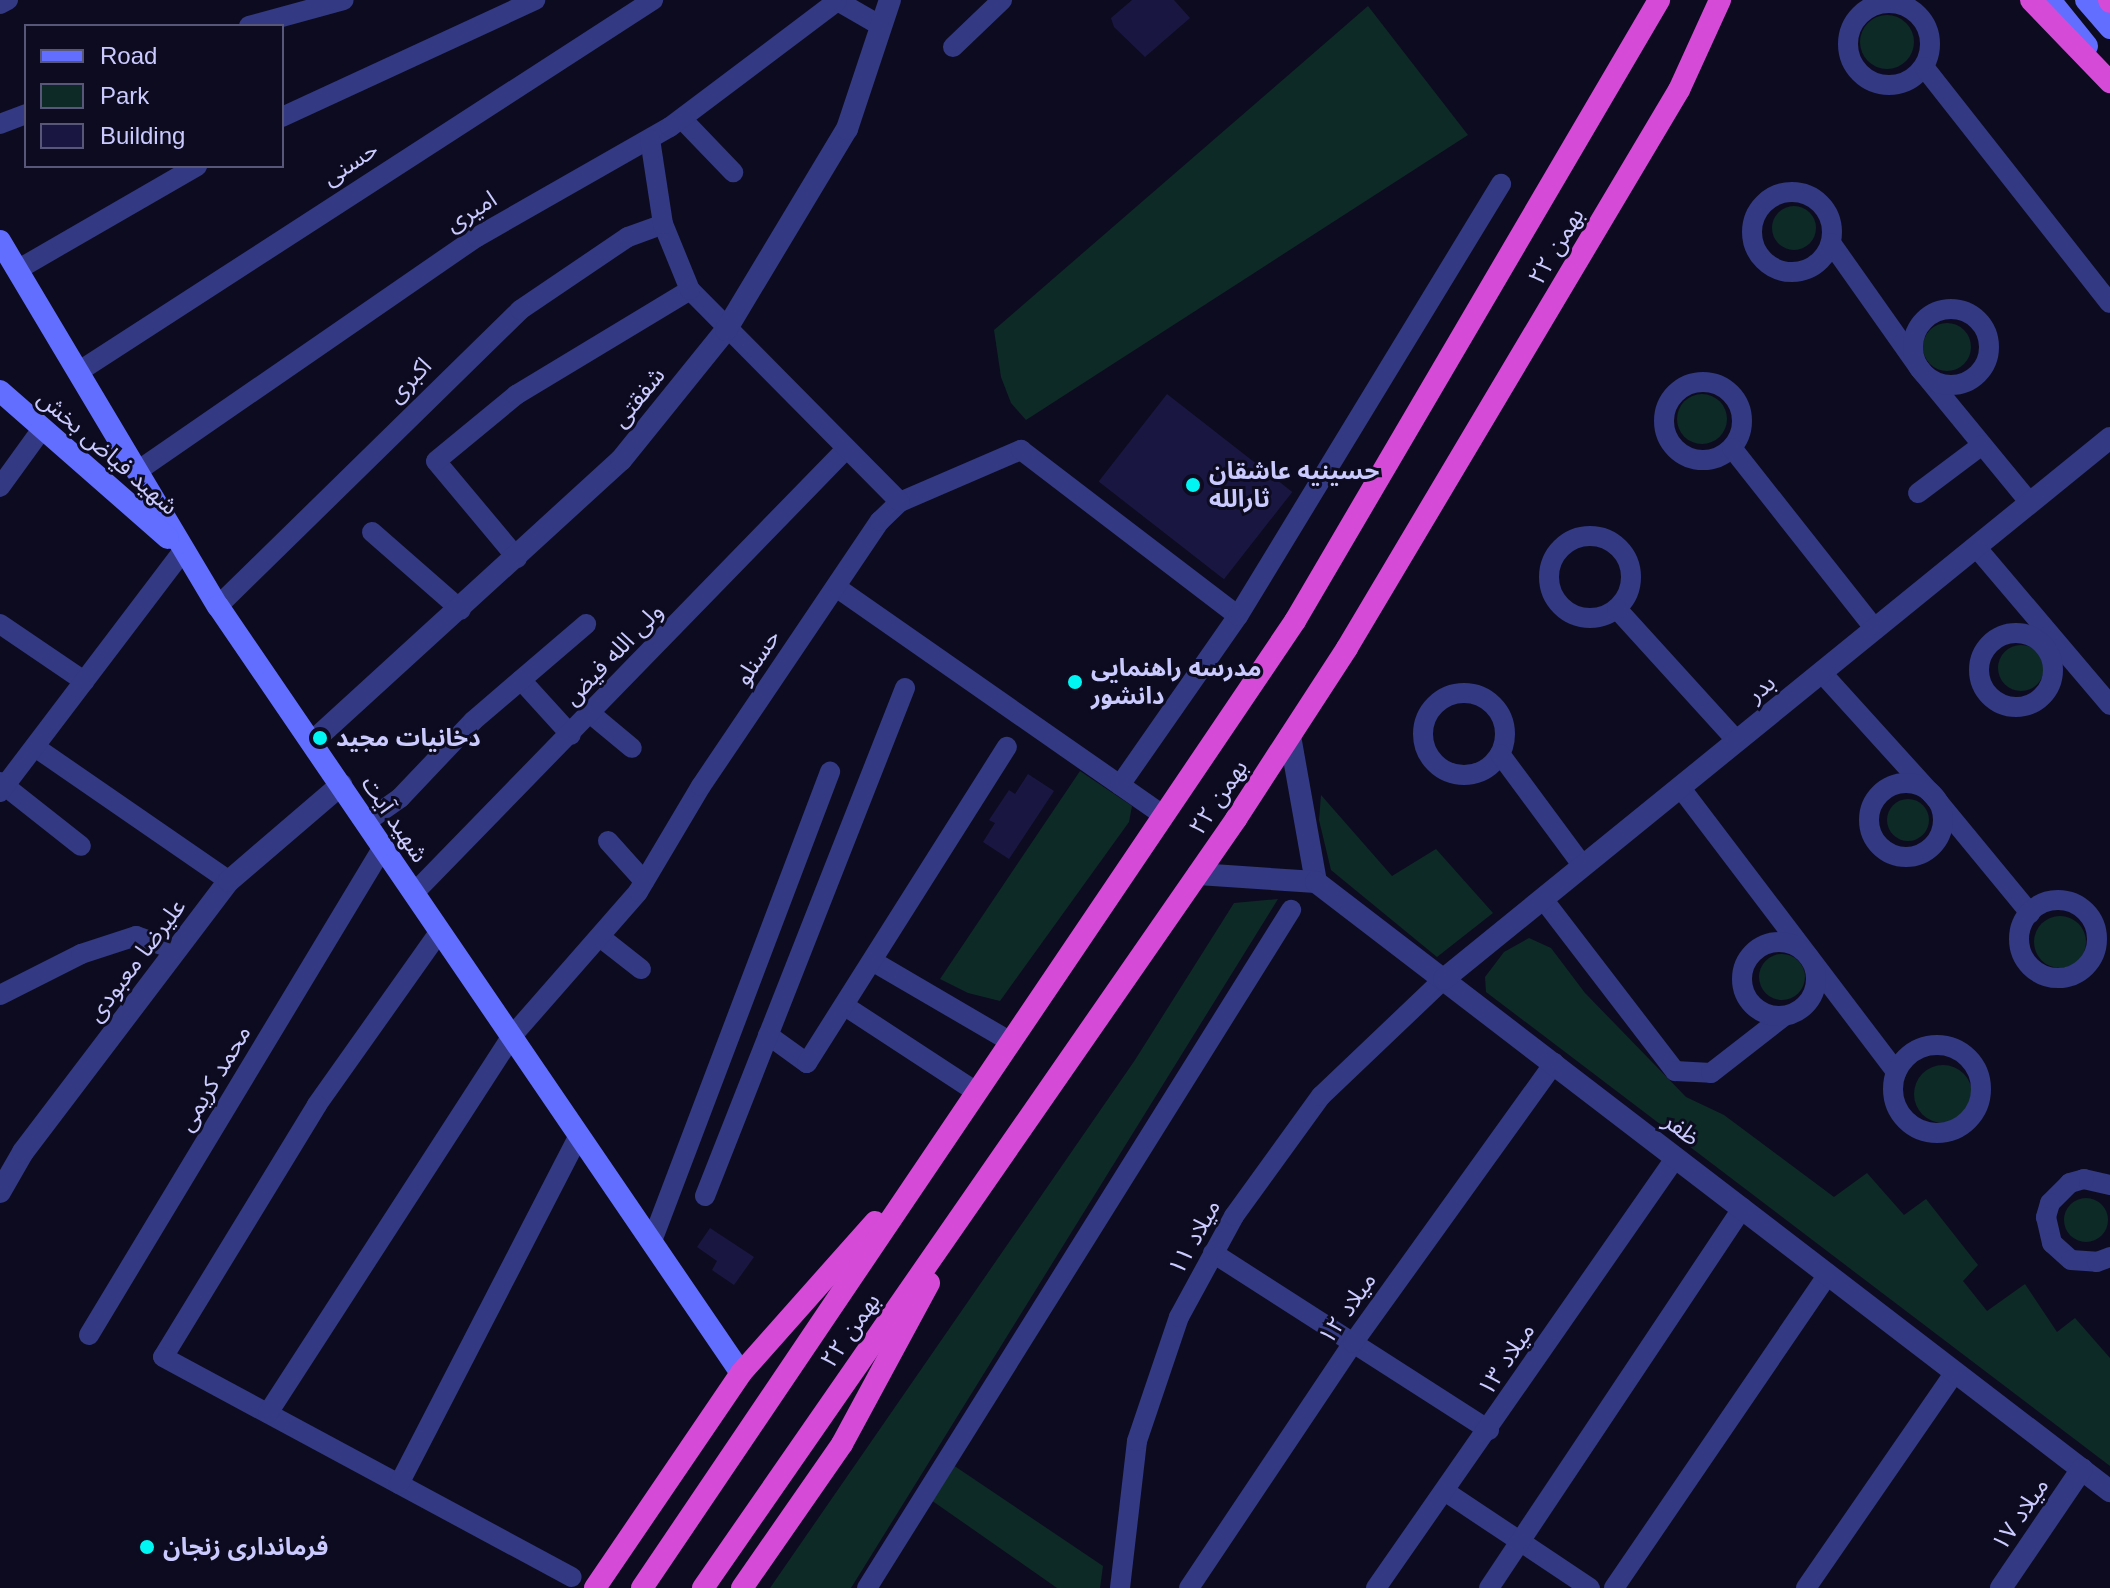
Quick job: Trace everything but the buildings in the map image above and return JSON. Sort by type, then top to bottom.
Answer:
[{"type":"highway","name":"۲۲ بهمن","points":[[703,1588],[1198,874],[1364,621],[1702,43],[1720,0]]},
{"type":"highway","points":[[1702,43],[1734,0]]},
{"type":"highway","points":[[2031,0],[2110,82]]},
{"type":"highway","name":"۲۲ بهمن","points":[[642,1588],[784,1383],[926,1164],[1295,621],[1655,5]]},
{"type":"highway","points":[[595,1588],[741,1373],[926,1164]]},
{"type":"highway","points":[[742,1588],[842,1444],[982,1186]]},
{"type":"main road","points":[[2050,0],[2110,75]]},
{"type":"main road","points":[[2086,0],[2110,28]]},
{"type":"main road","name":"شهید آیت","points":[[0,241],[218,606],[741,1373]]},
{"type":"main road","name":"شهید فیاض بخش","points":[[0,391],[183,551]]},
{"type":"street","points":[[0,4],[8,0]]},
{"type":"street","points":[[256,24],[344,0]]},
{"type":"street","points":[[284,116],[320,95],[535,0]]},
{"type":"street","name":"حسنی","points":[[78,372],[653,0]]},
{"type":"street","points":[[836,0],[881,26]]},
{"type":"street","name":"امیری","points":[[136,472],[477,237],[682,119],[836,0]]},
{"type":"street","name":"شفقتی","points":[[312,742],[461,610],[621,460],[726,330],[847,129],[890,0]]},
{"type":"street","points":[[953,47],[1002,0]]},
{"type":"street","points":[[1884,2],[1910,7],[1928,28],[1931,41],[1924,67],[1914,77],[1889,85],[1863,76],[1849,53],[1852,26],[1859,14],[1884,2]]},
{"type":"street","points":[[1924,67],[2110,303]]},
{"type":"street","points":[[0,124],[24,115]]},
{"type":"street","points":[[682,119],[733,172]]},
{"type":"street","points":[[650,139],[663,224],[690,290],[726,330],[900,502],[1021,450],[1238,616]]},
{"type":"street","points":[[17,270],[194,168]]},
{"type":"street","points":[[1120,785],[1238,616],[1501,184]]},
{"type":"street","points":[[1831,243],[1815,265],[1789,272],[1764,261],[1752,237],[1753,224],[1765,201],[1789,191],[1814,197],[1830,217],[1831,243],[1920,369],[2030,503]]},
{"type":"street","name":"اکبری","points":[[218,606],[520,310],[628,237],[663,224]]},
{"type":"street","points":[[517,558],[436,461],[516,395],[690,290]]},
{"type":"street","points":[[0,487],[42,429]]},
{"type":"street","name":"بدر","points":[[1444,979],[2110,438]]},
{"type":"street","points":[[1918,493],[1982,445]]},
{"type":"street","points":[[1732,448],[1875,629]]},
{"type":"street","name":"ولی الله فیض","points":[[414,893],[846,449]]},
{"type":"street","name":"حسنلو","points":[[268,1413],[512,1036],[600,937],[644,881],[880,521],[900,502]]},
{"type":"street","points":[[372,532],[461,610]]},
{"type":"street","points":[[1584,536],[1598,537],[1620,550],[1631,573],[1617,609],[1594,619],[1580,618],[1557,603],[1548,576],[1559,550],[1584,536]]},
{"type":"street","points":[[1976,547],[2054,649],[2110,705]]},
{"type":"street","points":[[81,846],[2,786],[183,551]]},
{"type":"street","points":[[836,587],[1162,814]]},
{"type":"street","points":[[1617,609],[1737,741]]},
{"type":"street","points":[[0,624],[84,681]]},
{"type":"street","points":[[366,822],[400,798],[473,721],[586,624]]},
{"type":"street","points":[[1821,672],[1936,799],[2030,913]]},
{"type":"street","points":[[521,680],[571,735]]},
{"type":"street","points":[[705,1196],[905,688]]},
{"type":"street","points":[[1500,754],[1482,772],[1469,776],[1442,771],[1424,748],[1424,720],[1443,698],[1456,693],[1483,697],[1501,716],[1500,754],[1583,866]]},
{"type":"street","points":[[591,714],[632,748]]},
{"type":"street","points":[[1198,874],[1316,882],[1290,736]]},
{"type":"street","points":[[35,747],[229,881]]},
{"type":"street","points":[[768,1035],[807,1063],[874,962],[1007,747]]},
{"type":"street","points":[[652,1241],[830,772]]},
{"type":"street","name":"علیرضا معبودی","points":[[0,1192],[23,1152],[229,881],[341,785]]},
{"type":"street","points":[[1680,787],[1896,1072],[1894,1101],[1910,1125],[1923,1132],[1952,1131],[1975,1113],[1981,1100],[1978,1071],[1958,1050],[1944,1045],[1916,1050],[1896,1072]]},
{"type":"street","points":[[608,841],[644,881]]},
{"type":"street","name":"محمد کریمی","points":[[89,1335],[383,847]]},
{"type":"street","name":"ظفر","points":[[1316,882],[2110,1491]]},
{"type":"street","points":[[1543,899],[1675,1071],[1711,1073],[1783,1017],[1806,1006],[1813,996],[1816,972],[1808,955],[1794,944],[1769,943],[1758,948],[1743,968],[1742,980],[1750,1003],[1783,1017]]},
{"type":"street","points":[[867,1588],[1291,910]]},
{"type":"street","points":[[440,931],[317,1105],[163,1357],[571,1577]]},
{"type":"street","points":[[0,995],[81,954],[136,936],[176,950]]},
{"type":"street","points":[[600,937],[641,969]]},
{"type":"street","points":[[874,962],[1009,1041]]},
{"type":"street","name":"میلاد ۱۱","points":[[1120,1588],[1137,1441],[1179,1317],[1213,1253],[1234,1216],[1321,1096],[1444,979]]},
{"type":"street","points":[[845,1006],[975,1091]]},
{"type":"street","name":"میلاد ۱۲","points":[[1189,1588],[1353,1343],[1554,1063]]},
{"type":"street","points":[[399,1484],[579,1135]]},
{"type":"street","name":"میلاد ۱۳","points":[[1376,1588],[1446,1492],[1676,1157]]},
{"type":"street","points":[[2110,1185],[2084,1179],[2070,1183],[2050,1203],[2046,1217],[2052,1243],[2071,1260],[2084,1263],[2110,1257]]},
{"type":"street","points":[[1489,1588],[1742,1208]]},
{"type":"street","points":[[1213,1253],[1489,1430]]},
{"type":"street","points":[[1614,1588],[1828,1274]]},
{"type":"street","points":[[1806,1588],[1955,1372]]},
{"type":"street","name":"میلاد ۱۷","points":[[2001,1588],[2082,1469]]},
{"type":"street","points":[[1446,1492],[1590,1588]]},
{"type":"green space","points":[[1368,6],[1468,135],[1026,420],[1011,403],[1001,377],[994,330]]},
{"type":"green space","points":[[1887,15],[1906,23],[1914,42],[1906,61],[1887,69],[1868,61],[1860,42],[1868,23]]},
{"type":"green space","points":[[1794,206],[1810,212],[1816,228],[1810,244],[1794,250],[1778,244],[1772,228],[1778,212]]},
{"type":"green space","points":[[1947,323],[1964,330],[1971,347],[1964,364],[1947,371],[1930,364],[1923,347],[1930,330]]},
{"type":"green space","points":[[1702,394],[1719,402],[1727,419],[1719,436],[1702,444],[1685,436],[1677,419],[1685,402]]},
{"type":"green space","points":[[2021,645],[2037,652],[2044,668],[2037,684],[2021,691],[2005,684],[1998,668],[2005,652]]},
{"type":"green space","points":[[1080,771],[1132,806],[1129,822],[1000,1001],[968,993],[940,979]]},
{"type":"green space","points":[[1321,795],[1392,876],[1436,849],[1493,913],[1437,957],[1331,870],[1319,820]]},
{"type":"green space","points":[[1908,799],[1923,805],[1929,820],[1923,835],[1908,841],[1893,835],[1887,820],[1893,805]]},
{"type":"green space","points":[[1278,899],[851,1588],[770,1588],[1135,1060],[1234,903]]},
{"type":"green space","points":[[2060,916],[2078,924],[2086,942],[2078,960],[2060,968],[2042,960],[2034,942],[2042,924]]},
{"type":"green space","points":[[1529,938],[1551,948],[1585,993],[1686,1097],[1724,1115],[1834,1197],[1867,1173],[1904,1215],[1926,1199],[1978,1265],[1963,1281],[1987,1311],[2025,1284],[2057,1332],[2075,1318],[2110,1358],[2110,1466],[1486,992],[1485,977],[1504,952]]},
{"type":"green space","points":[[1782,954],[1798,961],[1805,977],[1798,993],[1782,1000],[1766,993],[1759,977],[1766,961]]},
{"type":"green space","points":[[1943,1065],[1954,1067],[1963,1074],[1970,1083],[1970,1105],[1963,1114],[1954,1121],[1943,1123],[1932,1121],[1923,1114],[1916,1105],[1914,1094],[1916,1083],[1923,1074],[1932,1067]]},
{"type":"green space","points":[[2086,1198],[2102,1204],[2108,1220],[2102,1236],[2086,1242],[2070,1236],[2064,1220],[2070,1204]]},
{"type":"green space","points":[[953,1465],[1103,1566],[1100,1588],[1057,1588],[931,1500]]},
{"type":"place","name":"حسینیه عاشقان ثارالله","points":[[1193,485]]},
{"type":"place","name":"مدرسه راهنمایی دانشور","points":[[1075,682]]},
{"type":"place","name":"دخانیات مجید","points":[[320,738]]},
{"type":"place","name":"فرمانداری زنجان","points":[[147,1547]]}]
